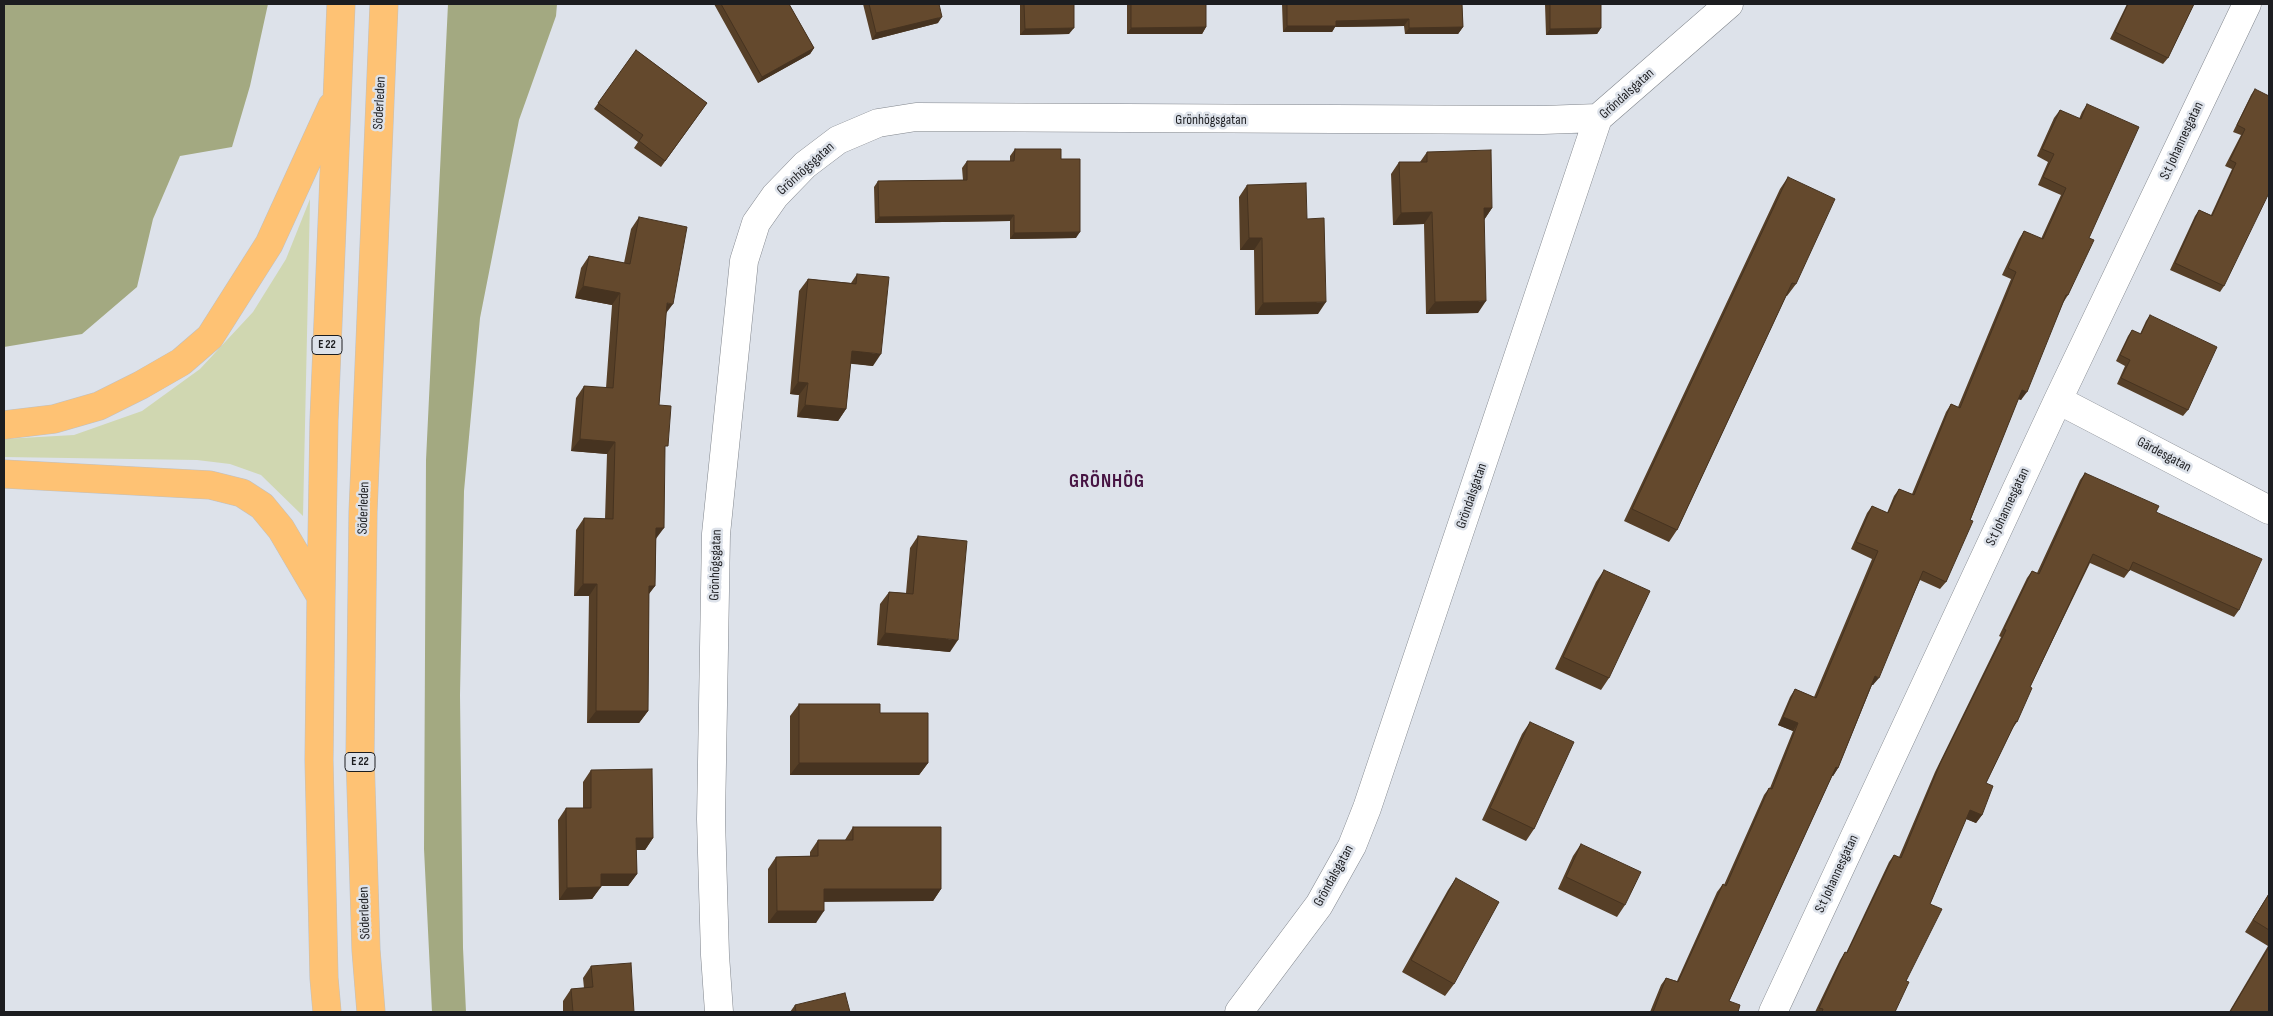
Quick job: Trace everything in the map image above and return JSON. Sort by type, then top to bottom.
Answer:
[{"type":"highway","name":"E 22","points":[[326,1012],[318,760],[324,420],[341,4]]},
{"type":"highway","name":"Söderleden","points":[[371,1012],[366,950],[360,754],[363,512],[384,4]]},
{"type":"highway","points":[[4,425],[54,419],[100,406],[181,362],[210,337],[269,244],[338,93]]},
{"type":"highway","points":[[4,474],[210,485],[242,493],[262,506],[281,529],[321,597]]},
{"type":"street","name":"Gröndalsgatan","points":[[1240,1012],[1319,905],[1352,846],[1367,808],[1598,118],[1729,4]]},
{"type":"street","name":"S:t Johannesgatan","points":[[1773,1012],[2058,400],[2247,4]]},
{"type":"street","name":"Grönhögsgatan","points":[[719,1012],[715,955],[711,819],[716,534],[744,261],[756,224],[775,196],[805,165],[838,140],[878,123],[916,117],[1543,120],[1598,118]]},
{"type":"street","name":"Gärdesgatan","points":[[2058,400],[2269,510]]},
{"type":"green space","points":[[4,4],[268,4],[250,86],[232,147],[180,156],[153,219],[137,287],[82,334],[4,347]]},
{"type":"green space","points":[[448,4],[557,4],[556,16],[519,120],[480,318],[464,491],[460,695],[463,948],[466,1012],[432,1012],[424,849],[426,460]]},
{"type":"green space","points":[[310,199],[303,516],[261,475],[230,464],[197,460],[4,457],[4,439],[74,435],[142,411],[200,369],[253,312],[286,259]]},
{"type":"building","points":[[721,4],[789,4],[814,48],[762,77]]},
{"type":"building","points":[[869,4],[939,4],[942,17],[876,33]]},
{"type":"building","points":[[1024,4],[1074,4],[1074,28],[1025,29]]},
{"type":"building","points":[[1131,4],[1206,4],[1206,27],[1131,28]]},
{"type":"building","points":[[1287,4],[1462,4],[1463,27],[1409,28],[1409,19],[1336,21],[1336,26],[1287,26]]},
{"type":"building","points":[[1550,4],[1601,4],[1601,28],[1550,29]]},
{"type":"building","points":[[2128,4],[2194,4],[2168,58],[2115,32]]},
{"type":"building","points":[[636,50],[707,103],[665,161],[639,141],[643,135],[598,103]]},
{"type":"building","points":[[2255,89],[2269,96],[2269,193],[2224,286],[2175,263],[2199,210],[2212,216],[2236,163],[2230,160],[2245,129],[2237,125]]},
{"type":"building","points":[[2087,104],[2139,127],[2089,238],[2094,240],[2068,295],[2066,295],[2027,392],[2022,390],[1970,520],[1973,521],[1946,582],[1923,571],[1879,678],[1875,676],[1838,768],[1836,767],[1729,1001],[1740,1005],[1738,1012],[1653,1012],[1666,978],[1678,982],[1723,884],[1726,886],[1769,788],[1772,789],[1798,723],[1783,717],[1795,689],[1816,698],[1878,551],[1856,542],[1872,506],[1888,513],[1899,489],[1914,495],[1951,404],[1960,408],[2016,272],[2008,268],[2024,231],[2043,239],[2066,188],[2043,177],[2054,154],[2042,149],[2060,110],[2081,119]]},
{"type":"building","points":[[1015,149],[1061,149],[1061,159],[1080,159],[1080,232],[1014,233],[1014,215],[879,217],[878,181],[967,180],[967,161],[1014,161]]},
{"type":"building","points":[[1491,150],[1492,208],[1484,208],[1486,301],[1435,302],[1432,212],[1401,213],[1399,162],[1427,162],[1427,152]]},
{"type":"building","points":[[1788,177],[1835,199],[1796,284],[1792,283],[1677,530],[1632,509]]},
{"type":"building","points":[[1306,183],[1307,219],[1324,218],[1326,302],[1263,303],[1262,238],[1249,238],[1247,185]]},
{"type":"building","points":[[639,217],[687,227],[673,304],[667,303],[659,405],[671,406],[668,446],[665,446],[664,528],[656,528],[655,586],[649,586],[648,711],[596,711],[597,584],[583,584],[584,518],[613,519],[615,442],[580,439],[584,386],[613,388],[620,293],[583,286],[589,256],[630,264]]},
{"type":"building","points":[[857,274],[889,277],[881,354],[852,351],[846,409],[805,405],[808,383],[798,382],[808,279],[856,284]]},
{"type":"building","points":[[2150,315],[2217,347],[2188,410],[2121,378],[2130,360],[2120,355],[2132,330],[2141,334]]},
{"type":"building","points":[[2085,473],[2159,506],[2156,512],[2262,559],[2239,610],[2133,562],[2129,571],[2093,554],[2030,687],[2032,688],[2017,722],[1986,783],[1993,786],[1982,815],[1970,810],[1930,904],[1942,909],[1906,981],[1909,982],[1895,1012],[1822,1012],[1823,1009],[1819,1008],[1845,952],[1847,953],[1894,855],[1901,858],[1940,764],[2006,630],[2004,629],[2032,571],[2039,574]]},
{"type":"building","points":[[918,536],[967,541],[958,640],[885,633],[889,592],[913,594]]},
{"type":"building","points":[[1604,570],[1650,591],[1609,678],[1563,657]]},
{"type":"building","points":[[799,704],[880,704],[880,713],[928,713],[928,763],[799,763]]},
{"type":"building","points":[[1530,722],[1574,742],[1534,829],[1490,808]]},
{"type":"building","points":[[652,769],[653,838],[636,838],[637,874],[601,874],[601,887],[567,888],[566,808],[591,808],[591,770]]},
{"type":"building","points":[[853,827],[941,827],[941,889],[824,889],[824,911],[777,911],[776,857],[818,856],[818,840],[853,840]]},
{"type":"building","points":[[1581,844],[1641,872],[1625,905],[1566,877]]},
{"type":"building","points":[[1456,878],[1499,902],[1454,984],[1411,960]]},
{"type":"building","points":[[2269,894],[2269,930],[2253,920]]},
{"type":"building","points":[[2269,947],[2269,1012],[2230,1012]]},
{"type":"building","points":[[631,963],[634,1012],[573,1012],[571,989],[593,987],[591,966]]},
{"type":"building","points":[[845,993],[850,1012],[796,1012],[795,1005]]},
{"type":"district","name":"GRÖNHÖG","points":[[1107,482]]}]
